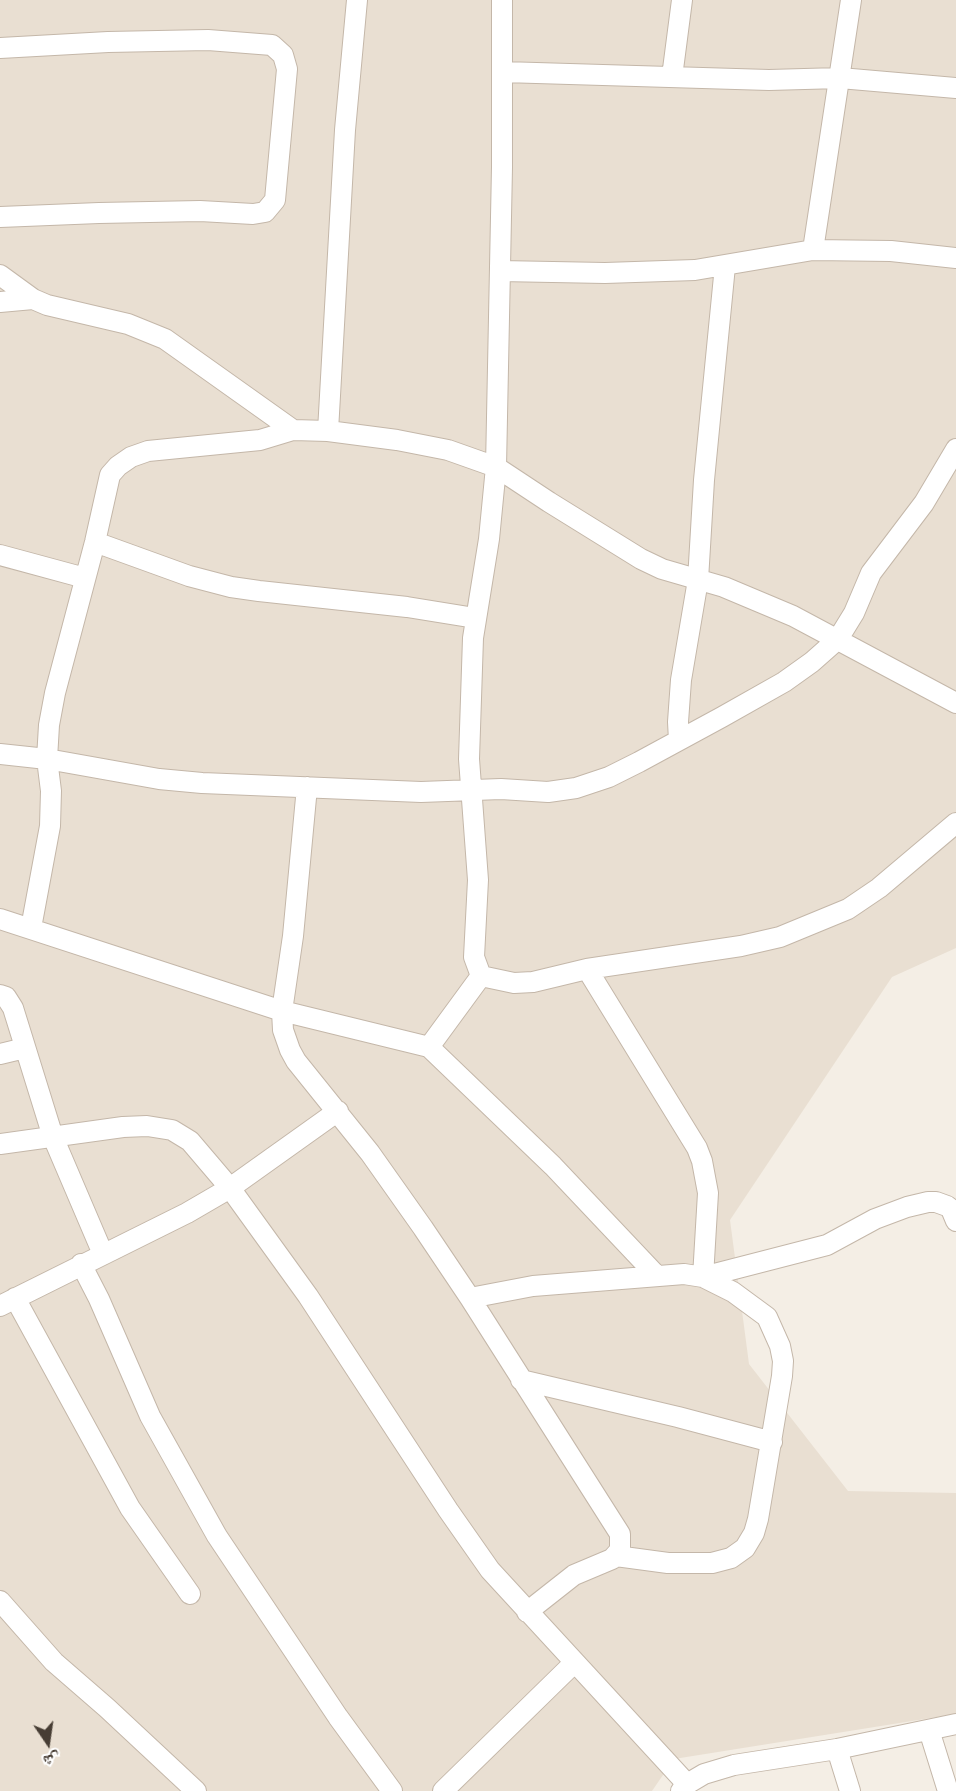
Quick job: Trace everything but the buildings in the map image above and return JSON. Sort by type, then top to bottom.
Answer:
[{"type":"street","points":[[328,431],[344,152],[357,0]]},
{"type":"street","points":[[481,976],[474,957],[478,880],[469,759],[470,686],[476,618],[489,539],[496,467],[503,72],[502,0]]},
{"type":"street","points":[[672,77],[682,0]]},
{"type":"street","points":[[813,250],[851,0]]},
{"type":"street","points":[[0,48],[208,40],[272,45],[283,55],[287,69],[275,200],[265,212],[253,214],[200,211],[144,212],[0,218]]},
{"type":"street","points":[[503,72],[769,80],[840,78],[956,88]]},
{"type":"street","points":[[500,271],[653,273],[725,266],[813,250],[891,251],[956,258]]},
{"type":"street","points":[[679,740],[681,680],[698,580],[704,480],[725,266]]},
{"type":"street","points":[[0,275],[33,299],[47,305],[129,324],[165,339],[293,430]]},
{"type":"street","points":[[0,303],[33,299]]},
{"type":"street","points":[[32,928],[50,826],[51,791],[47,759],[49,725],[55,693],[95,542],[110,475],[131,457],[148,451],[260,440],[293,430],[328,431],[397,440],[448,450],[496,467],[641,559],[669,572],[724,587],[764,603],[838,639],[956,703]]},
{"type":"street","points":[[0,754],[47,759],[159,780],[421,792],[471,789],[548,792],[576,788],[609,777],[784,682],[838,639],[854,613],[871,573],[924,503],[956,449]]},
{"type":"street","points":[[95,542],[189,576],[231,586],[407,607],[476,618]]},
{"type":"street","points":[[0,555],[85,578]]},
{"type":"street","points":[[307,787],[293,936],[282,1011],[283,1030],[296,1061],[338,1111],[410,1209],[470,1298],[620,1534],[621,1546],[616,1556],[574,1575],[527,1611]]},
{"type":"street","points":[[481,976],[514,983],[533,982],[587,969],[741,946],[780,937],[848,909],[879,888],[956,823]]},
{"type":"street","points":[[0,919],[282,1011],[429,1047],[553,1166],[657,1276]]},
{"type":"street","points":[[587,969],[698,1148],[708,1193],[703,1277]]},
{"type":"street","points":[[429,1047],[481,976]]},
{"type":"street","points":[[0,995],[11,1002],[53,1137],[103,1254]]},
{"type":"street","points":[[0,1054],[25,1048]]},
{"type":"street","points":[[190,1594],[130,1508],[8,1302],[187,1213],[271,1161],[338,1111]]},
{"type":"street","points":[[0,1144],[123,1127],[147,1126],[172,1130],[190,1140],[230,1188],[308,1296],[490,1570],[684,1788],[704,1774],[734,1765],[837,1749],[956,1724]]},
{"type":"street","points":[[703,1277],[827,1245],[875,1219],[917,1204],[928,1202],[943,1204],[951,1209],[956,1221]]},
{"type":"street","points":[[81,1264],[99,1299],[150,1416],[217,1536],[338,1717],[392,1791]]},
{"type":"street","points":[[470,1298],[533,1286],[684,1274],[716,1282],[767,1317],[780,1346],[782,1376],[758,1519],[754,1533],[745,1548],[731,1558],[712,1563],[668,1563],[616,1556]]},
{"type":"street","points":[[521,1380],[772,1442]]},
{"type":"street","points":[[2,1609],[54,1662],[196,1791]]},
{"type":"street","points":[[443,1791],[574,1663]]},
{"type":"street","points":[[929,1730],[948,1791]]},
{"type":"street","points":[[837,1749],[850,1791]]},
{"type":"shaded area","points":[[0,0],[956,0],[956,948],[892,977],[730,1220],[749,1364],[848,1491],[956,1493],[956,1714],[674,1759],[652,1791],[0,1791]]}]
